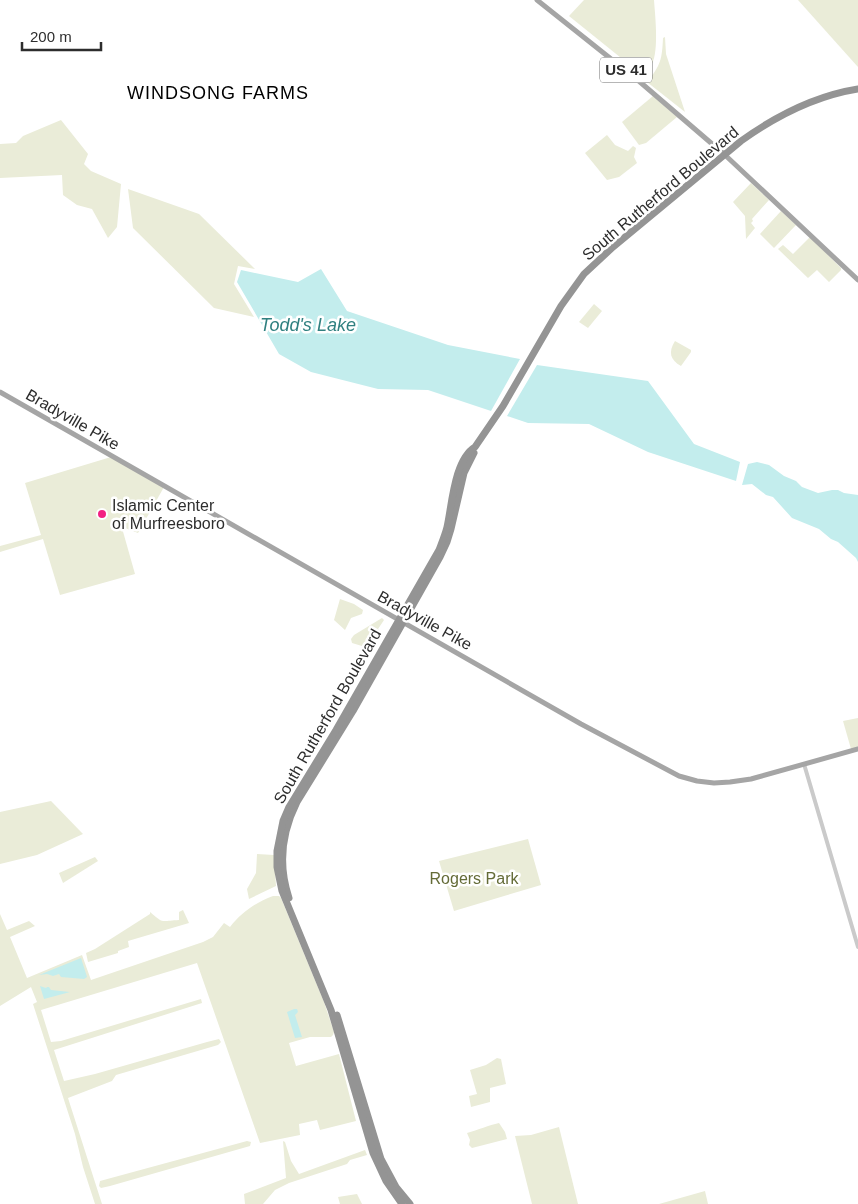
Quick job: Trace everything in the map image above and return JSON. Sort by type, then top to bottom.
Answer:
[{"type":"highway","name":"South Rutherford Boulevard","points":[[402,1204],[386,1180],[373,1153],[336,1026],[324,992],[287,906],[280,882],[277,866],[279,836],[289,807],[447,542],[461,481],[476,450],[475,447],[504,406],[561,306],[584,274],[613,247],[759,128],[790,110],[824,97],[858,90]]},
{"type":"highway","name":"South Rutherford Boulevard","points":[[401,621],[354,709],[297,802],[286,828],[282,855],[284,878],[289,898],[341,1024],[376,1145],[396,1187],[410,1204]]},
{"type":"main road","name":"US 41","points":[[537,0],[640,82],[725,155],[858,280]]},
{"type":"main road","name":"Bradyville Pike","points":[[0,392],[581,724],[679,776],[701,782],[730,782],[751,779],[858,749]]},
{"type":"street","points":[[804,764],[858,947]]},
{"type":"green space","points":[[584,0],[654,0],[656,45],[653,62],[649,68],[641,74],[569,16]]},
{"type":"green space","points":[[798,0],[858,0],[858,67]]},
{"type":"green space","points":[[665,37],[666,54],[685,112],[647,82],[660,62],[663,38]]},
{"type":"green space","points":[[653,96],[677,117],[646,143],[639,145],[622,122]]},
{"type":"green space","points":[[61,120],[88,154],[84,164],[91,171],[121,184],[117,227],[108,238],[92,209],[77,205],[63,195],[62,175],[0,178],[0,144],[16,143],[23,136]]},
{"type":"green space","points":[[607,135],[615,145],[628,151],[633,146],[636,148],[634,157],[637,163],[619,177],[607,180],[585,153]]},
{"type":"green space","points":[[751,183],[769,200],[752,219],[751,223],[755,228],[746,239],[745,216],[733,202]]},
{"type":"green space","points":[[128,189],[199,214],[255,269],[238,266],[234,284],[254,317],[214,308],[133,228]]},
{"type":"green space","points":[[781,211],[796,225],[774,248],[760,234]]},
{"type":"green space","points":[[810,237],[841,268],[829,282],[817,270],[808,278],[778,249],[783,245],[793,254]]},
{"type":"green space","points":[[594,304],[602,311],[588,328],[579,322]]},
{"type":"green space","points":[[675,341],[691,350],[681,366],[674,361],[671,355],[671,349]]},
{"type":"green space","points":[[111,457],[164,487],[138,533],[122,528],[135,574],[60,595],[43,539],[0,552],[0,546],[41,535],[25,483]]},
{"type":"green space","points":[[340,599],[354,604],[363,610],[362,614],[351,618],[345,630],[334,620]]},
{"type":"green space","points":[[382,618],[384,620],[378,629],[380,631],[379,635],[368,650],[352,643],[351,639],[354,635]]},
{"type":"green space","points":[[858,718],[858,747],[851,749],[843,721]]},
{"type":"green space","points":[[51,801],[83,834],[37,855],[0,864],[0,812]]},
{"type":"green space","name":"Rogers Park","points":[[528,839],[541,885],[454,911],[439,861]]},
{"type":"green space","points":[[257,854],[274,855],[276,886],[249,899],[247,889],[256,873]]},
{"type":"green space","points":[[95,857],[98,861],[63,883],[59,873]]},
{"type":"green space","points":[[273,896],[281,898],[324,1002],[334,1032],[331,1037],[310,1037],[289,1043],[296,1066],[339,1054],[356,1121],[320,1130],[317,1120],[299,1124],[300,1135],[260,1143],[197,963],[41,1010],[51,1042],[61,1041],[201,999],[202,1003],[54,1050],[64,1081],[219,1039],[221,1042],[218,1045],[116,1075],[112,1081],[68,1098],[102,1204],[95,1204],[75,1134],[33,1004],[37,1002],[31,987],[0,1006],[0,914],[7,930],[29,921],[35,926],[10,937],[27,978],[82,955],[91,980],[203,942],[213,937],[224,923],[230,927],[249,909]]},
{"type":"green space","points":[[183,910],[189,923],[128,941],[129,947],[118,951],[118,953],[88,962],[86,953],[150,914],[150,912],[160,920],[165,921],[179,920],[179,912]]},
{"type":"green space","points":[[497,1058],[501,1059],[506,1084],[490,1088],[490,1102],[471,1107],[469,1096],[477,1094],[470,1070],[486,1065]]},
{"type":"green space","points":[[499,1123],[507,1139],[472,1148],[469,1145],[470,1140],[467,1133]]},
{"type":"green space","points":[[559,1127],[578,1204],[532,1204],[515,1136],[531,1135]]},
{"type":"green space","points":[[247,1141],[251,1142],[250,1146],[110,1186],[101,1188],[99,1186],[100,1181]]},
{"type":"green space","points":[[283,1141],[291,1161],[299,1174],[365,1150],[367,1155],[350,1160],[347,1164],[289,1183],[275,1190],[263,1204],[245,1204],[244,1194],[286,1178]]},
{"type":"green space","points":[[705,1191],[708,1204],[659,1204]]},
{"type":"green space","points":[[357,1194],[362,1204],[340,1204],[338,1197]]},
{"type":"water","name":"Todd's Lake","points":[[321,269],[347,311],[448,345],[520,359],[491,411],[428,390],[378,389],[311,372],[279,354],[237,282],[241,270],[298,282]]},
{"type":"water","points":[[537,365],[648,381],[694,444],[740,462],[736,481],[648,452],[589,424],[528,423],[507,416]]},
{"type":"water","points":[[757,462],[769,465],[784,476],[796,481],[802,487],[818,493],[838,490],[858,495],[858,562],[838,542],[819,529],[792,518],[773,497],[766,495],[752,484],[742,485],[748,464]]},
{"type":"water","points":[[81,958],[87,977],[84,979],[61,977],[59,974],[53,976],[47,974],[39,975]]},
{"type":"water","points":[[40,986],[49,987],[51,990],[70,992],[44,999]]},
{"type":"water","points":[[297,1009],[298,1012],[295,1015],[302,1037],[295,1038],[287,1012]]},
{"type":"place","name":"Islamic Center of Murfreesboro","points":[[102,514]]},
{"type":"district","name":"WINDSONG FARMS","points":[[218,93]]}]
